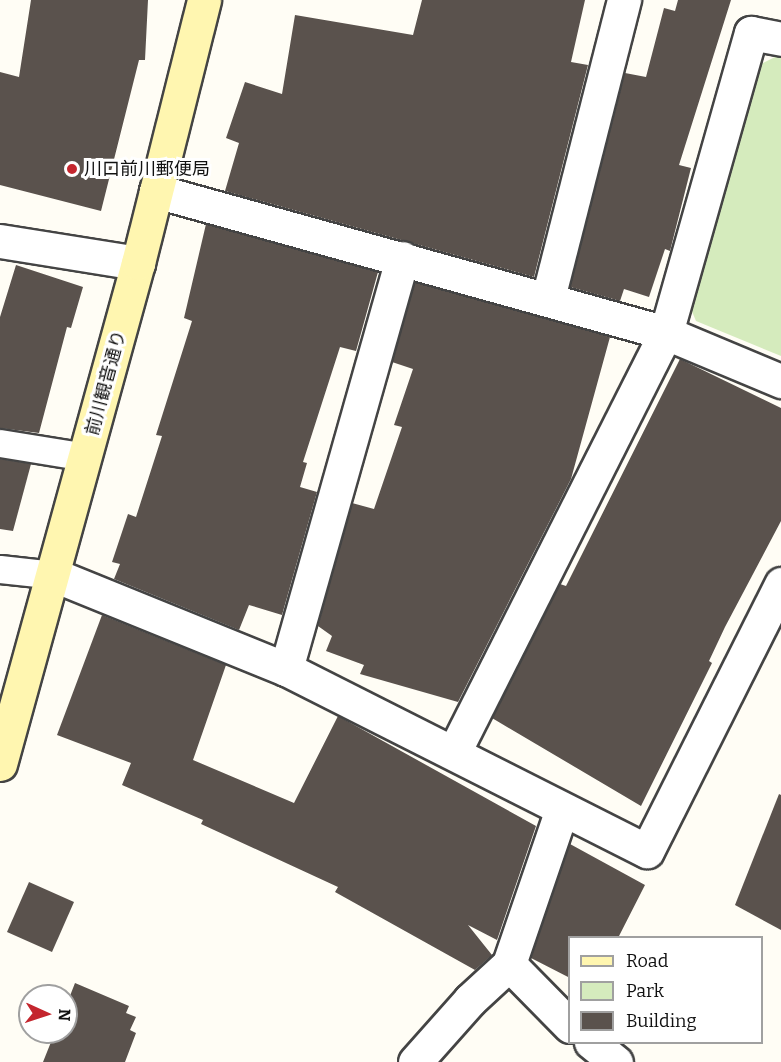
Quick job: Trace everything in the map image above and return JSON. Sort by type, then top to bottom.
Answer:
[{"type":"street","name":"前川観音通り","points":[[0,762],[54,575],[138,263],[204,0]]},
{"type":"street","points":[[548,298],[624,0]]},
{"type":"street","points":[[454,752],[666,333],[751,33],[781,39]]},
{"type":"street","points":[[156,191],[548,298],[666,333],[781,381]]},
{"type":"street","points":[[0,241],[138,263]]},
{"type":"street","points":[[286,669],[402,258]]},
{"type":"street","points":[[54,575],[286,669],[647,850],[781,584]]},
{"type":"street","points":[[415,1062],[470,1000],[509,964],[562,809]]},
{"type":"street","points":[[509,964],[568,1024]]},
{"type":"street","points":[[594,1044],[616,1062]]},
{"type":"lane","points":[[0,443],[86,457]]},
{"type":"lane","points":[[0,569],[54,575]]},
{"type":"green space","points":[[781,54],[781,356],[696,321],[688,302],[755,67]]},
{"type":"building","points":[[31,0],[148,0],[145,60],[139,60],[101,211],[0,185],[0,72],[19,77]]},
{"type":"building","points":[[422,0],[585,0],[571,62],[588,65],[534,277],[225,191],[239,143],[226,138],[245,82],[282,94],[295,15],[413,35]]},
{"type":"building","points":[[678,0],[731,0],[679,165],[691,168],[670,251],[665,249],[649,297],[624,289],[620,301],[570,287],[625,73],[646,77],[664,8],[675,11]]},
{"type":"building","points":[[206,224],[378,272],[356,351],[340,347],[303,462],[307,463],[300,487],[317,492],[282,615],[249,605],[239,630],[114,579],[120,564],[112,562],[128,514],[136,517],[162,436],[156,435],[192,321],[184,318]]},
{"type":"building","points":[[16,265],[83,287],[71,328],[67,327],[39,433],[0,428],[0,317]]},
{"type":"building","points":[[415,282],[610,337],[571,479],[458,702],[360,674],[364,665],[326,651],[332,636],[318,626],[352,503],[374,509],[402,427],[394,425],[413,369],[392,362]]},
{"type":"building","points":[[680,359],[781,408],[781,521],[725,627],[709,661],[712,663],[641,806],[492,718],[560,584],[566,586]]},
{"type":"building","points":[[0,459],[31,464],[13,531],[0,529]]},
{"type":"building","points":[[102,615],[226,665],[193,760],[294,803],[338,716],[536,826],[497,940],[468,925],[492,955],[475,970],[335,892],[338,887],[201,824],[203,820],[122,785],[131,763],[57,735]]},
{"type":"building","points":[[779,794],[781,795],[781,930],[735,905]]},
{"type":"building","points":[[570,844],[645,885],[619,936],[568,936],[568,977],[531,958]]},
{"type":"building","points":[[29,882],[74,902],[52,952],[7,932]]},
{"type":"building","points":[[78,984],[129,1006],[126,1013],[136,1017],[130,1030],[136,1033],[125,1062],[43,1062],[50,1044],[78,1044]]},
{"type":"place","name":"川口前川郵便局","points":[[72,169]]}]
